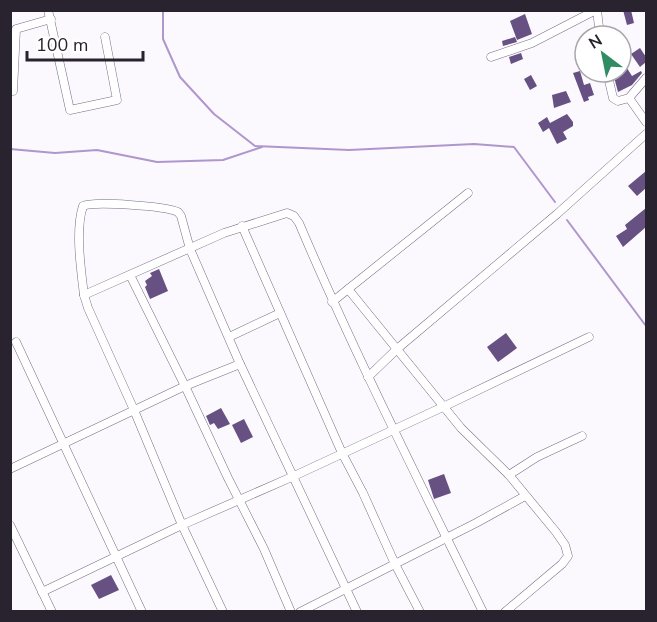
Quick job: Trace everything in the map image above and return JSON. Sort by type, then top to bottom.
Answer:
[{"type":"street","points":[[490,57],[531,43],[596,10]]},
{"type":"street","points":[[14,91],[15,31],[49,15],[70,110],[117,100],[105,37]]},
{"type":"street","points":[[610,84],[613,98],[618,101],[629,98],[646,78]]},
{"type":"street","points":[[629,98],[646,122]]},
{"type":"street","points":[[368,377],[397,349],[539,229],[646,134]]},
{"type":"street","points":[[332,302],[468,193]]},
{"type":"street","points":[[223,612],[182,525],[84,295],[80,258],[81,224],[82,210],[87,204],[174,210],[181,216],[190,249],[240,364],[357,612]]},
{"type":"street","points":[[84,295],[242,226],[287,213],[294,216],[332,302],[483,612]]},
{"type":"street","points":[[242,226],[342,453],[420,612]]},
{"type":"street","points":[[130,275],[264,549],[291,612]]},
{"type":"street","points":[[348,289],[446,406],[461,428],[509,475],[565,545],[568,556],[562,564],[505,612]]},
{"type":"street","points":[[229,337],[280,313]]},
{"type":"street","points":[[42,592],[182,525],[294,477],[589,337]]},
{"type":"street","points":[[16,342],[142,612]]},
{"type":"street","points":[[10,469],[185,386],[240,364]]},
{"type":"street","points":[[509,475],[537,457],[582,436]]},
{"type":"street","points":[[300,612],[525,496]]},
{"type":"street","points":[[10,525],[52,612]]},
{"type":"building","points":[[623,10],[631,10],[634,23],[627,24]]},
{"type":"building","points":[[525,14],[532,34],[517,40],[510,21]]},
{"type":"building","points":[[515,37],[517,42],[503,46],[502,41]]},
{"type":"building","points":[[640,48],[646,57],[646,62],[640,67],[633,57],[633,53]]},
{"type":"building","points":[[521,53],[523,59],[511,64],[509,57]]},
{"type":"building","points":[[641,71],[642,73],[633,84],[633,75]]},
{"type":"building","points":[[531,75],[537,86],[530,90],[524,79]]},
{"type":"building","points":[[577,84],[590,84],[594,95],[588,97],[589,100],[584,102]]},
{"type":"building","points":[[616,84],[633,84],[632,85],[618,92]]},
{"type":"building","points":[[566,91],[571,102],[554,108],[552,95]]},
{"type":"building","points":[[567,114],[573,126],[563,132],[567,139],[557,144],[549,128],[543,132],[538,123],[547,117],[550,123]]},
{"type":"building","points":[[646,171],[646,188],[637,196],[628,186]]},
{"type":"building","points":[[646,208],[646,227],[623,247],[616,236],[627,229],[625,225]]},
{"type":"building","points":[[159,269],[168,291],[150,299],[145,281],[152,276],[150,273]]},
{"type":"building","points":[[506,333],[517,348],[498,362],[487,347]]},
{"type":"building","points":[[221,408],[230,424],[218,429],[214,423],[210,425],[206,416]]},
{"type":"building","points":[[244,419],[253,437],[241,443],[232,425]]},
{"type":"building","points":[[444,474],[451,493],[434,499],[428,480]]},
{"type":"building","points":[[111,575],[119,590],[99,599],[91,585]]},
{"type":"waterway","points":[[163,10],[163,39],[180,77],[214,114],[255,146],[349,150],[474,144],[514,147],[555,202]]},
{"type":"waterway","points":[[10,149],[55,153],[97,150],[157,162],[223,160],[262,147]]},
{"type":"waterway","points":[[567,220],[646,326]]}]
